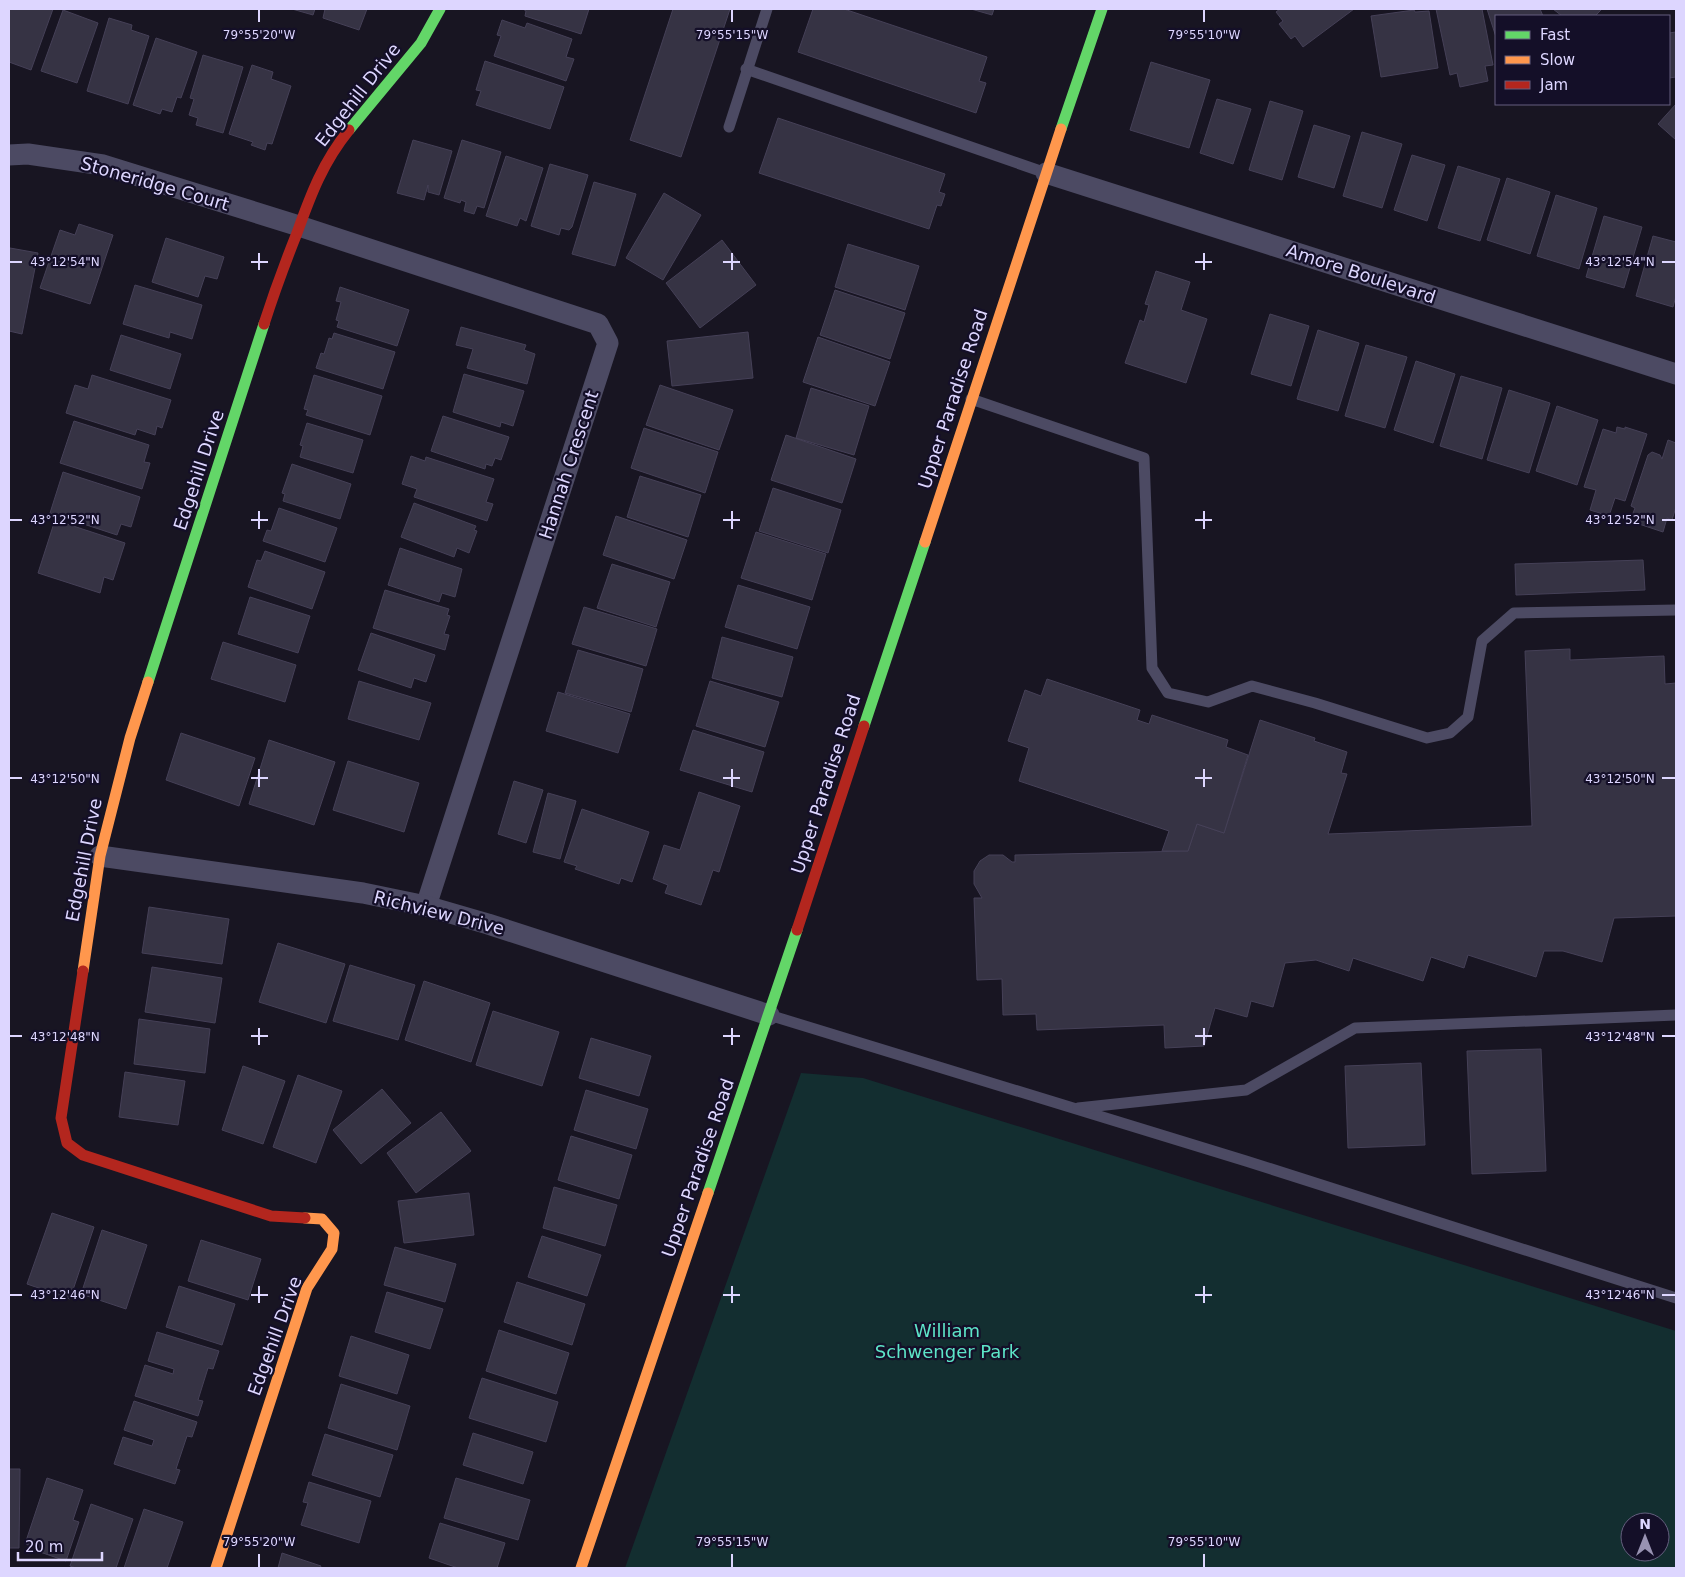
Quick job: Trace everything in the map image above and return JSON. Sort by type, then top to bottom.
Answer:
[{"type":"street","name":"Edgehill Drive","points":[[216,1568],[307,1288],[332,1248],[334,1233],[322,1219],[271,1216],[82,1155],[67,1143],[61,1118],[100,856],[130,738],[276,288],[318,177],[341,140],[421,43],[440,9]]},
{"type":"street","name":"Upper Paradise Road","points":[[580,1568],[769,1015],[971,399],[1102,9]]},
{"type":"street","name":"Stoneridge Court","points":[[9,156],[28,154],[103,165],[300,226]]},
{"type":"street","name":"Amore Boulevard","points":[[1046,173],[1676,374]]},
{"type":"street","name":"Hannah Crescent","points":[[300,226],[598,324],[608,344],[426,906]]},
{"type":"street","name":"Richview Drive","points":[[100,856],[363,893],[426,906],[497,926],[769,1015]]},
{"type":"lane","points":[[728,127],[767,9]]},
{"type":"lane","points":[[746,69],[1046,173]]},
{"type":"lane","points":[[971,399],[1144,458],[1152,668],[1168,692],[1208,702],[1252,686],[1315,703],[1427,738],[1450,732],[1468,717],[1482,641],[1514,613],[1676,610]]},
{"type":"lane","points":[[769,1015],[1255,1164],[1676,1298]]},
{"type":"lane","points":[[1073,1108],[1246,1090],[1355,1028],[1676,1015]]},
{"type":"green space","name":"William Schwenger Park","points":[[801,1073],[863,1078],[1676,1331],[1676,1568],[625,1568]]},
{"type":"building","points":[[9,9],[53,9],[31,70],[9,62]]},
{"type":"building","points":[[292,9],[315,9],[313,15]]},
{"type":"building","points":[[325,9],[367,9],[359,30],[323,18]]},
{"type":"building","points":[[523,9],[589,9],[581,34],[525,16],[526,11]]},
{"type":"building","points":[[673,9],[730,9],[681,157],[630,140]]},
{"type":"building","points":[[813,9],[844,9],[987,57],[979,81],[986,83],[976,113],[798,52]]},
{"type":"building","points":[[971,9],[994,9],[992,15]]},
{"type":"building","points":[[1280,9],[1354,9],[1303,47],[1295,36],[1291,39],[1279,24],[1283,21],[1276,12]]},
{"type":"building","points":[[1436,9],[1482,9],[1493,65],[1485,66],[1488,81],[1460,87],[1457,73],[1450,75]]},
{"type":"building","points":[[1487,9],[1540,9],[1543,15],[1495,15],[1495,34]]},
{"type":"building","points":[[1553,9],[1602,9],[1596,15],[1561,15]]},
{"type":"building","points":[[63,10],[98,23],[77,83],[41,71]]},
{"type":"building","points":[[1414,10],[1415,12],[1429,11],[1438,68],[1381,77],[1371,16]]},
{"type":"building","points":[[109,18],[132,25],[131,30],[149,36],[128,104],[87,91]]},
{"type":"building","points":[[502,20],[525,28],[527,23],[572,39],[566,57],[574,59],[566,81],[494,56],[501,36],[497,35]]},
{"type":"building","points":[[1676,32],[1676,77],[1670,78],[1670,33]]},
{"type":"building","points":[[156,38],[197,52],[181,98],[177,97],[172,112],[162,109],[160,114],[133,105]]},
{"type":"building","points":[[203,55],[243,67],[223,133],[196,125],[198,118],[189,115],[194,99],[190,98]]},
{"type":"building","points":[[485,61],[564,87],[550,129],[476,105],[481,91],[476,90]]},
{"type":"building","points":[[1151,62],[1210,80],[1189,148],[1130,130]]},
{"type":"building","points":[[252,65],[273,72],[271,79],[291,86],[272,144],[267,143],[265,150],[251,145],[253,142],[229,134]]},
{"type":"building","points":[[1217,99],[1251,109],[1233,164],[1200,153]]},
{"type":"building","points":[[1270,101],[1303,111],[1282,180],[1249,170]]},
{"type":"building","points":[[1676,104],[1676,140],[1658,124]]},
{"type":"building","points":[[778,118],[945,174],[939,192],[945,194],[941,206],[937,205],[929,229],[759,173]]},
{"type":"building","points":[[1314,125],[1350,136],[1334,188],[1298,177]]},
{"type":"building","points":[[1362,132],[1402,144],[1382,208],[1343,196]]},
{"type":"building","points":[[413,140],[452,151],[439,195],[428,192],[428,185],[424,200],[397,193]]},
{"type":"building","points":[[462,140],[501,152],[484,208],[477,206],[474,214],[464,211],[466,202],[461,200],[460,203],[444,198]]},
{"type":"building","points":[[1412,155],[1445,165],[1427,221],[1394,210]]},
{"type":"building","points":[[506,156],[543,168],[526,221],[520,218],[517,226],[486,216]]},
{"type":"building","points":[[550,164],[588,175],[572,227],[569,230],[561,228],[559,235],[531,226]]},
{"type":"building","points":[[1458,166],[1500,179],[1480,241],[1438,228]]},
{"type":"building","points":[[1507,178],[1550,192],[1530,254],[1487,240]]},
{"type":"building","points":[[594,182],[636,194],[615,266],[572,254]]},
{"type":"building","points":[[664,193],[701,215],[663,280],[626,258]]},
{"type":"building","points":[[1556,195],[1597,208],[1579,269],[1537,256]]},
{"type":"building","points":[[1604,216],[1642,227],[1624,288],[1586,277]]},
{"type":"building","points":[[79,224],[113,235],[90,304],[40,288],[60,230],[75,235]]},
{"type":"building","points":[[1653,236],[1676,242],[1676,296],[1673,307],[1636,296]]},
{"type":"building","points":[[166,238],[224,257],[217,279],[205,276],[198,297],[152,282]]},
{"type":"building","points":[[722,240],[756,285],[700,328],[666,283]]},
{"type":"building","points":[[848,244],[919,266],[905,310],[835,287]]},
{"type":"building","points":[[10,248],[38,253],[22,334],[9,331]]},
{"type":"building","points":[[1156,271],[1190,282],[1181,310],[1207,319],[1186,383],[1125,363],[1140,320],[1144,322],[1149,305],[1145,304]]},
{"type":"building","points":[[135,285],[202,305],[192,339],[170,332],[169,338],[123,324]]},
{"type":"building","points":[[340,287],[409,310],[397,346],[337,327],[339,321],[336,320],[341,302],[336,301]]},
{"type":"building","points":[[835,290],[905,313],[890,359],[820,335]]},
{"type":"building","points":[[1270,314],[1309,326],[1291,386],[1251,374]]},
{"type":"building","points":[[461,327],[526,345],[524,350],[535,354],[527,384],[467,368],[473,349],[456,345]]},
{"type":"building","points":[[1318,330],[1359,343],[1338,411],[1297,399]]},
{"type":"building","points":[[748,332],[753,378],[672,386],[667,341]]},
{"type":"building","points":[[334,333],[395,352],[383,389],[316,368],[321,353],[324,354],[329,338],[332,339]]},
{"type":"building","points":[[121,335],[181,354],[170,389],[110,370]]},
{"type":"building","points":[[818,337],[890,362],[875,406],[803,382]]},
{"type":"building","points":[[1366,345],[1407,357],[1385,428],[1345,416]]},
{"type":"building","points":[[1416,361],[1455,374],[1433,443],[1394,430]]},
{"type":"building","points":[[464,374],[524,391],[513,426],[501,422],[500,427],[453,412]]},
{"type":"building","points":[[92,375],[171,400],[162,428],[157,426],[155,435],[137,429],[135,435],[66,413],[75,385],[88,389]]},
{"type":"building","points":[[314,375],[382,396],[370,435],[306,415],[308,410],[304,409]]},
{"type":"building","points":[[1461,376],[1502,388],[1482,459],[1440,446]]},
{"type":"building","points":[[660,385],[733,410],[719,450],[646,425]]},
{"type":"building","points":[[811,388],[869,406],[854,455],[796,438]]},
{"type":"building","points":[[1509,390],[1550,403],[1529,473],[1487,460]]},
{"type":"building","points":[[1557,406],[1598,420],[1577,485],[1536,471]]},
{"type":"building","points":[[443,416],[509,437],[501,460],[495,458],[492,466],[486,464],[485,469],[431,451]]},
{"type":"building","points":[[74,421],[149,445],[144,462],[150,463],[142,489],[60,463]]},
{"type":"building","points":[[307,423],[363,440],[353,473],[300,457],[303,446],[300,445]]},
{"type":"building","points":[[1617,427],[1625,429],[1625,427],[1647,434],[1625,501],[1615,498],[1609,516],[1590,510],[1596,490],[1584,487],[1603,429],[1616,433]]},
{"type":"building","points":[[644,428],[718,452],[705,493],[631,468]]},
{"type":"building","points":[[786,435],[856,459],[842,503],[771,480]]},
{"type":"building","points":[[1668,440],[1676,443],[1676,507],[1672,520],[1667,518],[1663,532],[1630,521],[1635,508],[1631,506],[1648,455],[1652,452],[1660,455],[1662,459]]},
{"type":"building","points":[[411,456],[425,461],[426,457],[494,479],[486,502],[493,504],[487,521],[414,497],[417,489],[402,484]]},
{"type":"building","points":[[292,464],[351,484],[340,519],[283,501],[285,494],[282,493]]},
{"type":"building","points":[[63,472],[140,497],[131,527],[121,524],[117,535],[50,513]]},
{"type":"building","points":[[640,476],[701,495],[688,537],[627,517]]},
{"type":"building","points":[[773,488],[841,510],[828,553],[759,531]]},
{"type":"building","points":[[414,503],[476,526],[474,530],[477,531],[469,553],[457,548],[454,557],[401,537]]},
{"type":"building","points":[[279,508],[337,528],[325,562],[263,541],[267,530],[271,531]]},
{"type":"building","points":[[616,516],[687,540],[674,579],[603,555]]},
{"type":"building","points":[[55,520],[125,543],[113,580],[104,577],[100,593],[38,573]]},
{"type":"building","points":[[756,532],[826,554],[812,600],[741,578]]},
{"type":"building","points":[[400,548],[462,569],[455,597],[442,593],[439,602],[388,585]]},
{"type":"building","points":[[265,551],[325,572],[312,609],[248,587],[257,560],[261,561]]},
{"type":"building","points":[[1643,560],[1645,590],[1516,595],[1515,564]]},
{"type":"building","points":[[612,564],[670,582],[656,627],[597,608]]},
{"type":"building","points":[[738,585],[810,607],[797,649],[725,627]]},
{"type":"building","points":[[385,590],[449,609],[447,615],[450,616],[444,634],[449,635],[445,650],[373,628]]},
{"type":"building","points":[[250,597],[310,616],[298,653],[238,634]]},
{"type":"building","points":[[584,607],[657,629],[646,666],[572,644]]},
{"type":"building","points":[[371,633],[435,655],[426,682],[414,678],[411,688],[358,670]]},
{"type":"building","points":[[722,637],[793,657],[782,697],[712,678]]},
{"type":"building","points":[[223,642],[296,665],[285,702],[211,679]]},
{"type":"building","points":[[1570,649],[1570,660],[1664,656],[1665,684],[1676,683],[1676,916],[1614,918],[1602,962],[1563,951],[1544,951],[1536,977],[1468,955],[1464,968],[1431,957],[1423,981],[1353,958],[1349,971],[1316,960],[1285,963],[1273,1007],[1251,1001],[1247,1017],[1215,1008],[1204,1046],[1165,1048],[1164,1025],[1037,1030],[1036,1014],[1003,1015],[1002,979],[977,980],[974,898],[982,898],[974,884],[974,871],[980,861],[989,855],[1003,855],[1012,862],[1015,862],[1015,855],[1188,851],[1197,824],[1224,833],[1260,720],[1315,738],[1314,741],[1347,752],[1341,773],[1347,774],[1328,834],[1532,826],[1525,651]]},
{"type":"building","points":[[578,650],[643,669],[631,712],[565,693]]},
{"type":"building","points":[[1047,679],[1140,710],[1137,720],[1149,724],[1152,715],[1228,740],[1226,747],[1248,755],[1224,833],[1197,824],[1188,851],[1162,851],[1169,831],[1019,781],[1029,748],[1008,741],[1025,690],[1041,696]]},
{"type":"building","points":[[359,681],[431,703],[419,740],[348,719]]},
{"type":"building","points":[[710,681],[779,702],[765,747],[696,726]]},
{"type":"building","points":[[558,692],[630,714],[618,753],[546,731]]},
{"type":"building","points":[[693,730],[764,752],[752,792],[680,770]]},
{"type":"building","points":[[181,733],[255,758],[239,806],[166,780]]},
{"type":"building","points":[[269,740],[335,762],[314,825],[249,804]]},
{"type":"building","points":[[348,761],[419,783],[404,832],[333,810]]},
{"type":"building","points":[[514,781],[543,790],[526,843],[498,834]]},
{"type":"building","points":[[699,792],[740,806],[719,872],[713,870],[701,905],[665,893],[668,885],[653,879],[664,845],[680,850]]},
{"type":"building","points":[[548,793],[576,801],[560,859],[533,852]]},
{"type":"building","points":[[582,809],[649,832],[632,882],[621,878],[619,884],[575,869],[577,866],[564,862]]},
{"type":"building","points":[[149,907],[229,919],[222,964],[142,953]]},
{"type":"building","points":[[278,943],[345,964],[326,1023],[259,1002]]},
{"type":"building","points":[[350,965],[415,985],[398,1040],[333,1021]]},
{"type":"building","points":[[152,967],[222,978],[215,1023],[145,1012]]},
{"type":"building","points":[[424,981],[490,1003],[471,1062],[405,1040]]},
{"type":"building","points":[[493,1011],[559,1032],[542,1086],[476,1065]]},
{"type":"building","points":[[139,1019],[210,1029],[205,1073],[134,1064]]},
{"type":"building","points":[[591,1038],[651,1056],[639,1096],[579,1078]]},
{"type":"building","points":[[1541,1049],[1546,1171],[1472,1174],[1467,1051]]},
{"type":"building","points":[[1421,1063],[1425,1145],[1348,1148],[1345,1066]]},
{"type":"building","points":[[243,1066],[285,1081],[263,1144],[222,1130]]},
{"type":"building","points":[[125,1072],[185,1081],[178,1125],[119,1117]]},
{"type":"building","points":[[298,1075],[342,1091],[316,1163],[273,1147]]},
{"type":"building","points":[[382,1089],[411,1123],[361,1164],[333,1130]]},
{"type":"building","points":[[586,1090],[648,1109],[636,1149],[574,1130]]},
{"type":"building","points":[[441,1112],[471,1151],[416,1193],[387,1153]]},
{"type":"building","points":[[571,1136],[632,1155],[619,1199],[558,1180]]},
{"type":"building","points":[[554,1187],[617,1205],[605,1246],[543,1228]]},
{"type":"building","points":[[469,1193],[474,1235],[404,1243],[398,1201]]},
{"type":"building","points":[[52,1213],[94,1227],[70,1299],[27,1284]]},
{"type":"building","points":[[102,1230],[147,1245],[126,1309],[81,1294]]},
{"type":"building","points":[[542,1236],[601,1255],[587,1296],[528,1277]]},
{"type":"building","points":[[201,1240],[261,1259],[248,1300],[188,1281]]},
{"type":"building","points":[[395,1247],[456,1264],[445,1302],[384,1285]]},
{"type":"building","points":[[517,1282],[585,1304],[572,1345],[504,1322]]},
{"type":"building","points":[[179,1286],[235,1304],[222,1345],[166,1327]]},
{"type":"building","points":[[387,1292],[443,1309],[430,1349],[375,1332]]},
{"type":"building","points":[[499,1330],[569,1353],[556,1394],[486,1371]]},
{"type":"building","points":[[157,1332],[219,1351],[213,1369],[208,1368],[198,1400],[203,1401],[198,1416],[135,1396],[145,1365],[173,1374],[174,1369],[148,1361]]},
{"type":"building","points":[[351,1336],[409,1355],[397,1394],[339,1376]]},
{"type":"building","points":[[482,1378],[558,1402],[546,1442],[469,1418]]},
{"type":"building","points":[[341,1384],[410,1406],[397,1450],[328,1428]]},
{"type":"building","points":[[134,1401],[197,1422],[192,1437],[187,1436],[176,1469],[180,1470],[175,1484],[114,1464],[123,1437],[152,1446],[154,1440],[124,1430]]},
{"type":"building","points":[[473,1433],[533,1452],[523,1484],[463,1465]]},
{"type":"building","points":[[325,1434],[393,1455],[380,1497],[312,1475]]},
{"type":"building","points":[[9,1469],[20,1469],[19,1548],[9,1548]]},
{"type":"building","points":[[47,1478],[83,1490],[73,1520],[79,1522],[66,1561],[40,1552],[41,1549],[25,1544]]},
{"type":"building","points":[[456,1478],[530,1500],[518,1540],[444,1518]]},
{"type":"building","points":[[309,1482],[371,1501],[359,1543],[301,1525],[308,1503],[303,1502]]},
{"type":"building","points":[[91,1504],[133,1519],[116,1568],[76,1568],[70,1566]]},
{"type":"building","points":[[144,1509],[183,1522],[167,1568],[124,1568]]},
{"type":"building","points":[[440,1523],[505,1543],[497,1568],[458,1568],[429,1558]]},
{"type":"building","points":[[282,1553],[321,1566],[320,1568],[278,1568]]},
{"type":"traffic: fast","points":[[349,130],[421,43],[440,9]]},
{"type":"traffic: fast","points":[[1061,129],[1102,9]]},
{"type":"traffic: fast","points":[[148,682],[264,324]]},
{"type":"traffic: fast","points":[[864,726],[925,542]]},
{"type":"traffic: fast","points":[[708,1193],[797,930]]},
{"type":"traffic: slow","points":[[925,542],[1061,129]]},
{"type":"traffic: slow","points":[[83,971],[100,856],[130,738],[148,682]]},
{"type":"traffic: slow","points":[[581,1568],[708,1193]]},
{"type":"traffic: slow","points":[[216,1568],[307,1288],[332,1249],[334,1233],[322,1219],[305,1218]]},
{"type":"traffic: jam","points":[[264,324],[313,192],[325,166],[349,130]]},
{"type":"traffic: jam","points":[[797,930],[864,726]]},
{"type":"traffic: jam","points":[[83,971],[61,1118],[67,1143],[83,1155],[271,1216],[305,1218]]}]
